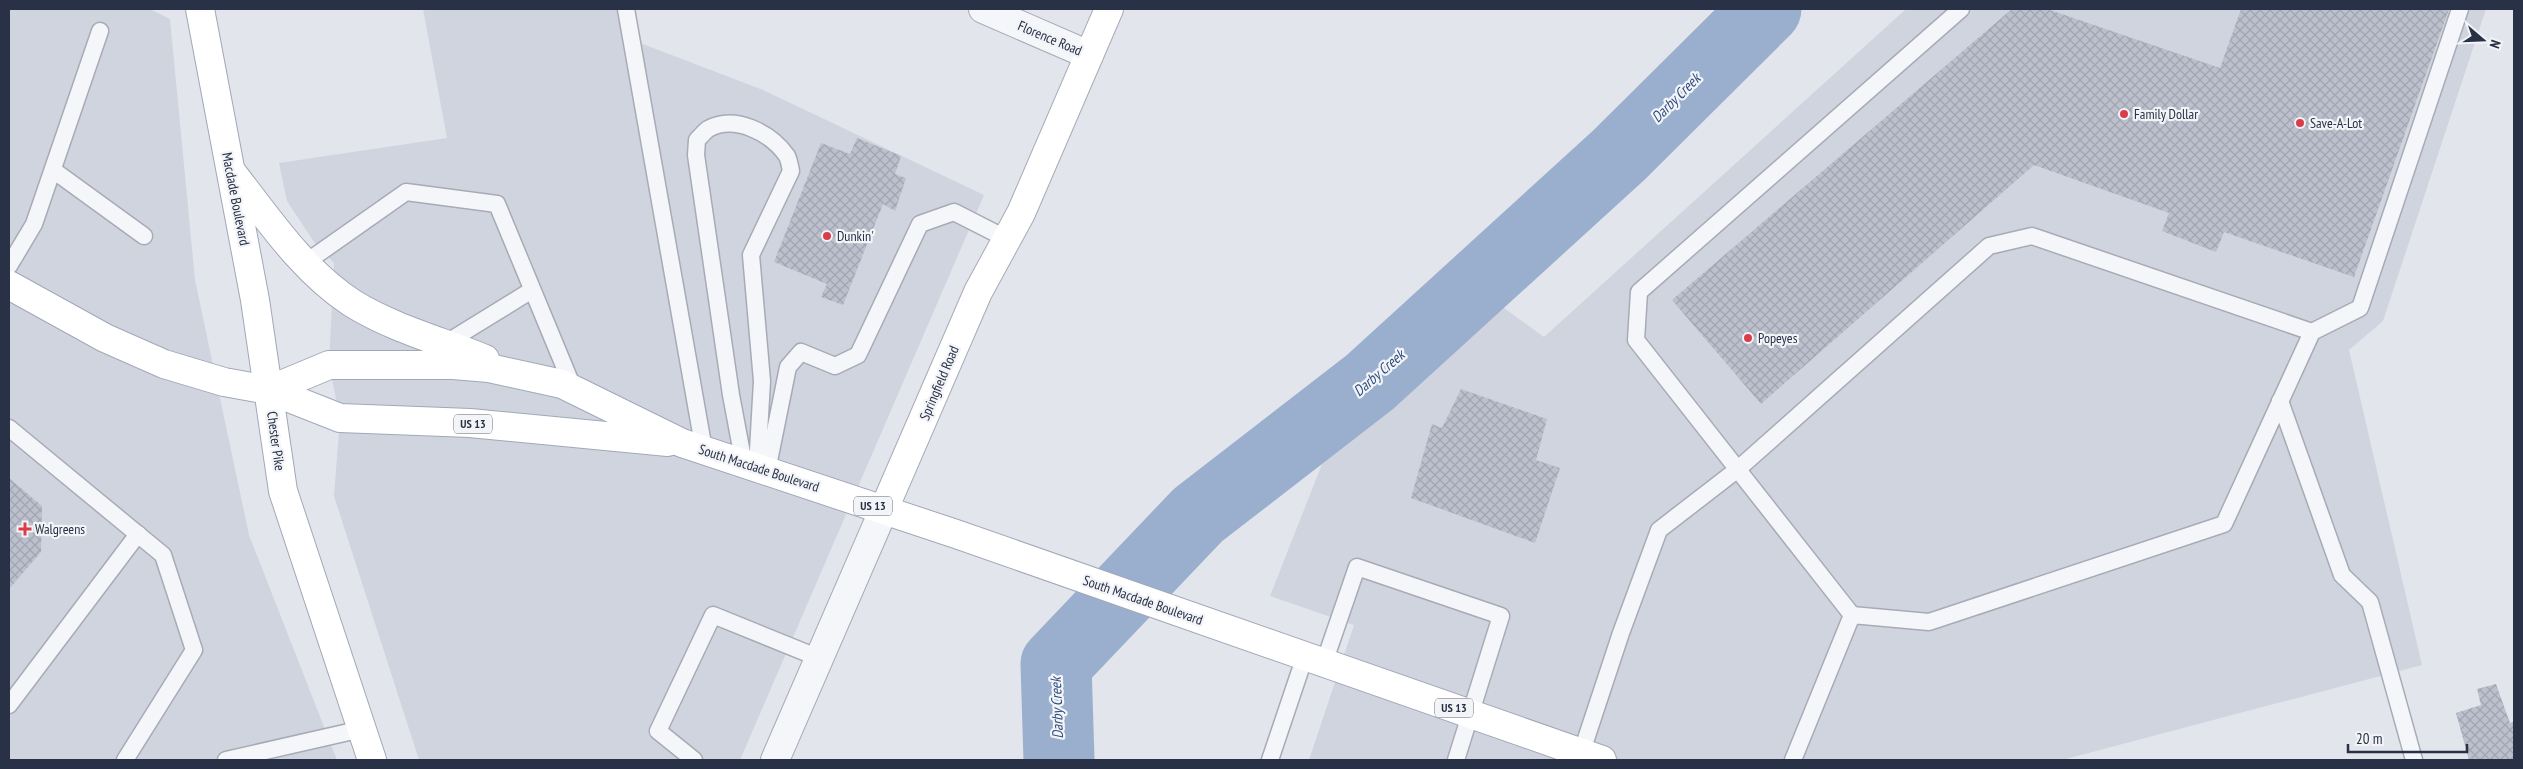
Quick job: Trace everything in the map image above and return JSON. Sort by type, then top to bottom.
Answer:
[{"type":"main road","name":"Macdade Boulevard","points":[[200,9],[255,300],[269,390]]},
{"type":"main road","name":"Springfield Road","points":[[884,509],[978,292],[1021,213],[1109,9]]},
{"type":"main road","points":[[231,171],[305,263],[334,290],[372,314],[526,375]]},
{"type":"main road","name":"US 13","points":[[9,285],[105,338],[164,364],[224,382],[269,390]]},
{"type":"main road","name":"South Macdade Boulevard","points":[[269,390],[329,364],[453,365],[526,375],[562,384],[693,447],[884,509],[1470,714],[1588,758]]},
{"type":"main road","name":"South Macdade Boulevard","points":[[269,390],[340,418],[494,425],[551,433],[693,447]]},
{"type":"main road","name":"Chester Pike","points":[[269,390],[283,491],[372,760]]},
{"type":"street","name":"Florence Road","points":[[983,9],[1089,54]]},
{"type":"street","name":"Springfield Road","points":[[775,760],[884,509]]},
{"type":"lane","points":[[626,9],[693,447]]},
{"type":"lane","points":[[1961,9],[1639,292],[1636,340],[1852,615],[1929,622],[2224,524],[2312,332],[2360,308],[2460,9]]},
{"type":"lane","points":[[9,266],[34,224],[100,31]]},
{"type":"lane","points":[[722,125],[746,125],[773,142],[788,157],[791,171],[751,255],[762,381],[756,467],[731,395],[696,155],[697,140],[708,130],[722,125]]},
{"type":"lane","points":[[53,170],[144,236]]},
{"type":"lane","points":[[305,263],[406,192],[497,204],[574,390]]},
{"type":"lane","points":[[756,467],[788,367],[801,352],[835,366],[858,355],[920,224],[954,212],[1007,239]]},
{"type":"lane","points":[[1588,758],[1621,632],[1659,530],[1738,469],[1989,246],[2032,236],[2312,332]]},
{"type":"lane","points":[[446,343],[532,290]]},
{"type":"lane","points":[[2280,402],[2342,575],[2370,602],[2414,760]]},
{"type":"lane","points":[[9,428],[162,554],[194,650],[125,760]]},
{"type":"lane","points":[[9,705],[138,534]]},
{"type":"lane","points":[[1270,760],[1357,567],[1501,616],[1456,760]]},
{"type":"lane","points":[[694,760],[658,731],[713,615],[819,658]]},
{"type":"lane","points":[[1793,760],[1852,615]]},
{"type":"lane","points":[[226,760],[362,729]]},
{"type":"shaded area","points":[[9,9],[150,9],[170,19],[195,280],[249,535],[337,760],[9,760]]},
{"type":"shaded area","points":[[423,9],[630,9],[635,41],[763,90],[984,195],[740,760],[419,760],[334,496],[340,418],[329,365],[334,263],[314,242],[287,201],[279,163],[447,138]]},
{"type":"shaded area","points":[[1906,9],[2486,9],[2383,321],[2349,350],[2422,665],[2062,760],[1309,760],[1354,625],[1270,596],[1326,454],[1497,303],[1544,337]]},
{"type":"building","points":[[2012,9],[2047,9],[2220,68],[2241,9],[2449,9],[2354,277],[2224,232],[2216,252],[2162,231],[2169,213],[2034,165],[1761,404],[1672,300]]},
{"type":"building","name":"Dunkin'","points":[[857,138],[901,156],[895,174],[906,178],[895,211],[883,204],[843,305],[821,297],[827,284],[774,262],[821,143],[850,154]]},
{"type":"building","points":[[1461,389],[1547,419],[1536,460],[1560,468],[1535,543],[1411,498],[1432,424],[1442,428]]},
{"type":"building","name":"Walgreens","points":[[9,478],[42,506],[41,552],[9,589]]},
{"type":"building","points":[[2496,684],[2510,723],[2514,722],[2514,760],[2469,760],[2456,713],[2481,705],[2477,689]]},
{"type":"waterway","name":"Darby Creek","points":[[1059,760],[1056,664],[1198,515],[1370,382],[1619,155],[1766,9]]},
{"type":"place","name":"Family Dollar","points":[[2124,114]]},
{"type":"place","name":"Save-A-Lot","points":[[2300,123]]},
{"type":"place","name":"Dunkin'","points":[[827,236]]},
{"type":"place","name":"Popeyes","points":[[1748,338]]},
{"type":"place","name":"Walgreens","points":[[25,529]]}]
